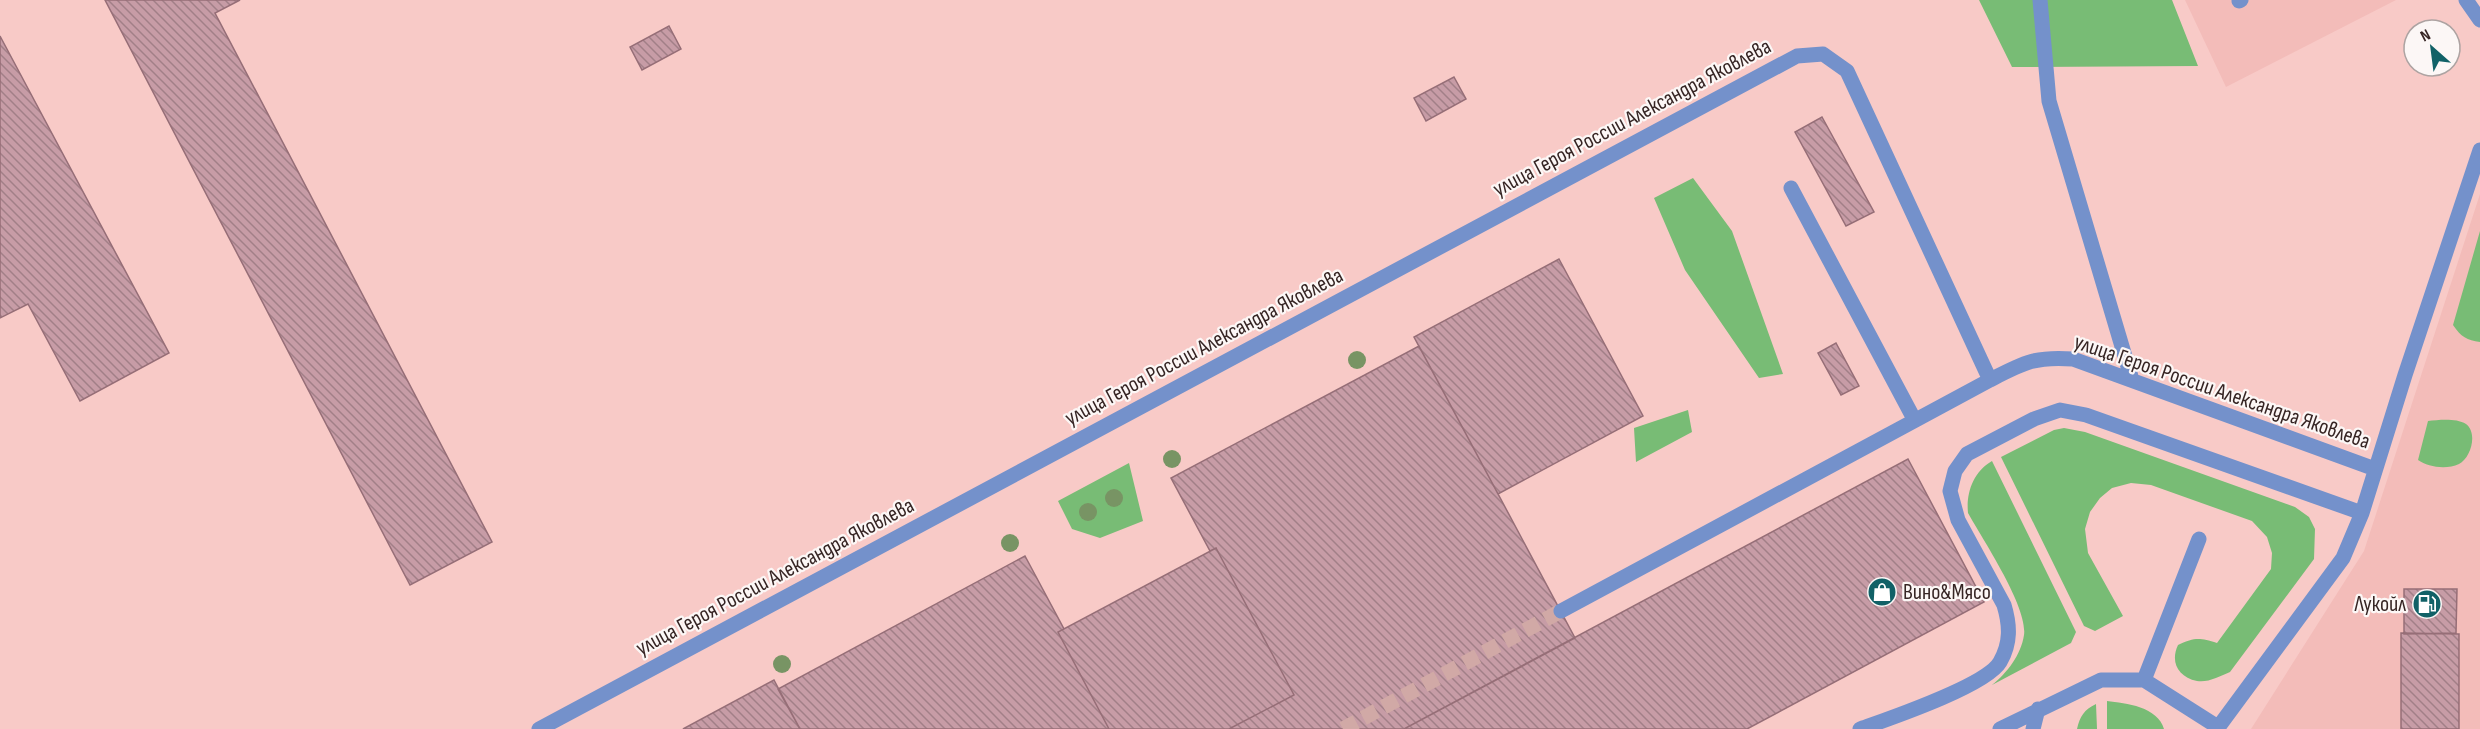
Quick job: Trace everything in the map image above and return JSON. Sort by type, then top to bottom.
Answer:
[{"type":"street","points":[[2040,0],[2049,101],[2132,380]]},
{"type":"street","points":[[2466,0],[2480,20]]},
{"type":"street","name":"улица Героя России Александра Яковлева","points":[[539,729],[1797,56],[1823,54],[1847,71],[1990,380],[2026,362],[2048,357],[2073,359],[2376,469],[2362,513],[2343,558],[2217,728]]},
{"type":"street","points":[[2376,469],[2480,150]]},
{"type":"street","points":[[1791,188],[1914,419]]},
{"type":"street","points":[[1561,611],[1990,380]]},
{"type":"street","points":[[1860,729],[1925,706],[1972,682],[1999,664],[2009,641],[2008,618],[2004,605],[1958,520],[1950,491],[1955,471],[1967,454],[2034,419],[2060,410],[2086,414],[2362,513]]},
{"type":"street","points":[[2144,680],[2199,539]]},
{"type":"street","points":[[2000,729],[2101,680],[2144,680],[2217,728]]},
{"type":"street","points":[[2033,729],[2038,709]]},
{"type":"shaded area","points":[[2185,0],[2396,0],[2226,87]]},
{"type":"shaded area","points":[[2480,194],[2480,729],[2251,729],[2364,551]]},
{"type":"green space","points":[[1979,0],[2172,0],[2198,66],[2012,67]]},
{"type":"green space","points":[[1693,178],[1732,231],[1783,374],[1759,378],[1685,270],[1654,198]]},
{"type":"green space","points":[[2480,231],[2480,342],[2465,337],[2453,325]]},
{"type":"green space","points":[[1688,410],[1692,432],[1636,462],[1634,428]]},
{"type":"green space","points":[[2428,421],[2457,421],[2470,428],[2472,445],[2463,461],[2454,466],[2443,467],[2432,466],[2418,460]]},
{"type":"green space","points":[[2064,428],[2085,432],[2295,507],[2309,517],[2315,529],[2314,559],[2230,672],[2205,681],[2190,679],[2177,668],[2176,651],[2178,645],[2193,640],[2202,639],[2217,643],[2271,569],[2272,553],[2267,537],[2252,521],[2151,485],[2131,483],[2112,488],[2100,498],[2090,512],[2085,529],[2088,553],[2123,616],[2095,631],[2084,626],[2001,457],[2054,430]]},
{"type":"green space","points":[[1992,461],[2076,632],[2071,643],[1992,685],[2012,663],[2020,650],[2024,635],[2019,608],[2012,591],[1968,513],[1968,498],[1972,484],[1980,471]]},
{"type":"green space","points":[[1129,463],[1143,521],[1100,538],[1072,529],[1058,501]]},
{"type":"green space","points":[[2107,701],[2132,705],[2148,711],[2161,722],[2164,729],[2107,729]]},
{"type":"green space","points":[[2096,704],[2097,729],[2077,729],[2083,714]]},
{"type":"building","points":[[105,0],[240,0],[215,13],[492,542],[410,585]]},
{"type":"building","points":[[669,26],[681,49],[642,70],[630,47]]},
{"type":"building","points":[[0,36],[169,353],[80,401],[28,304],[0,318]]},
{"type":"building","points":[[1454,77],[1466,99],[1426,121],[1414,98]]},
{"type":"building","points":[[1822,117],[1874,212],[1846,226],[1795,132]]},
{"type":"building","points":[[1559,259],[1643,416],[1498,494],[1414,337]]},
{"type":"building","points":[[1836,343],[1859,386],[1841,395],[1818,353]]},
{"type":"building","points":[[1419,346],[1575,638],[1404,729],[1229,729],[1294,695],[1216,548],[1210,551],[1171,478]]},
{"type":"building","points":[[1908,459],[1984,602],[1747,729],[1404,729]]},
{"type":"building","points":[[1216,548],[1294,695],[1229,729],[1109,729],[1058,632]]},
{"type":"building","points":[[1025,556],[1064,629],[1058,632],[1109,729],[800,729],[778,689]]},
{"type":"building","points":[[2404,589],[2457,589],[2456,633],[2404,634]]},
{"type":"building","points":[[2401,633],[2459,634],[2459,729],[2401,729]]},
{"type":"building","points":[[774,680],[800,729],[683,729]]},
{"type":"tunnel","points":[[1343,729],[1561,611]]},
{"type":"place","name":"Вино&Мясо","points":[[1882,592]]},
{"type":"place","name":"Лукойл","points":[[2427,604]]}]
